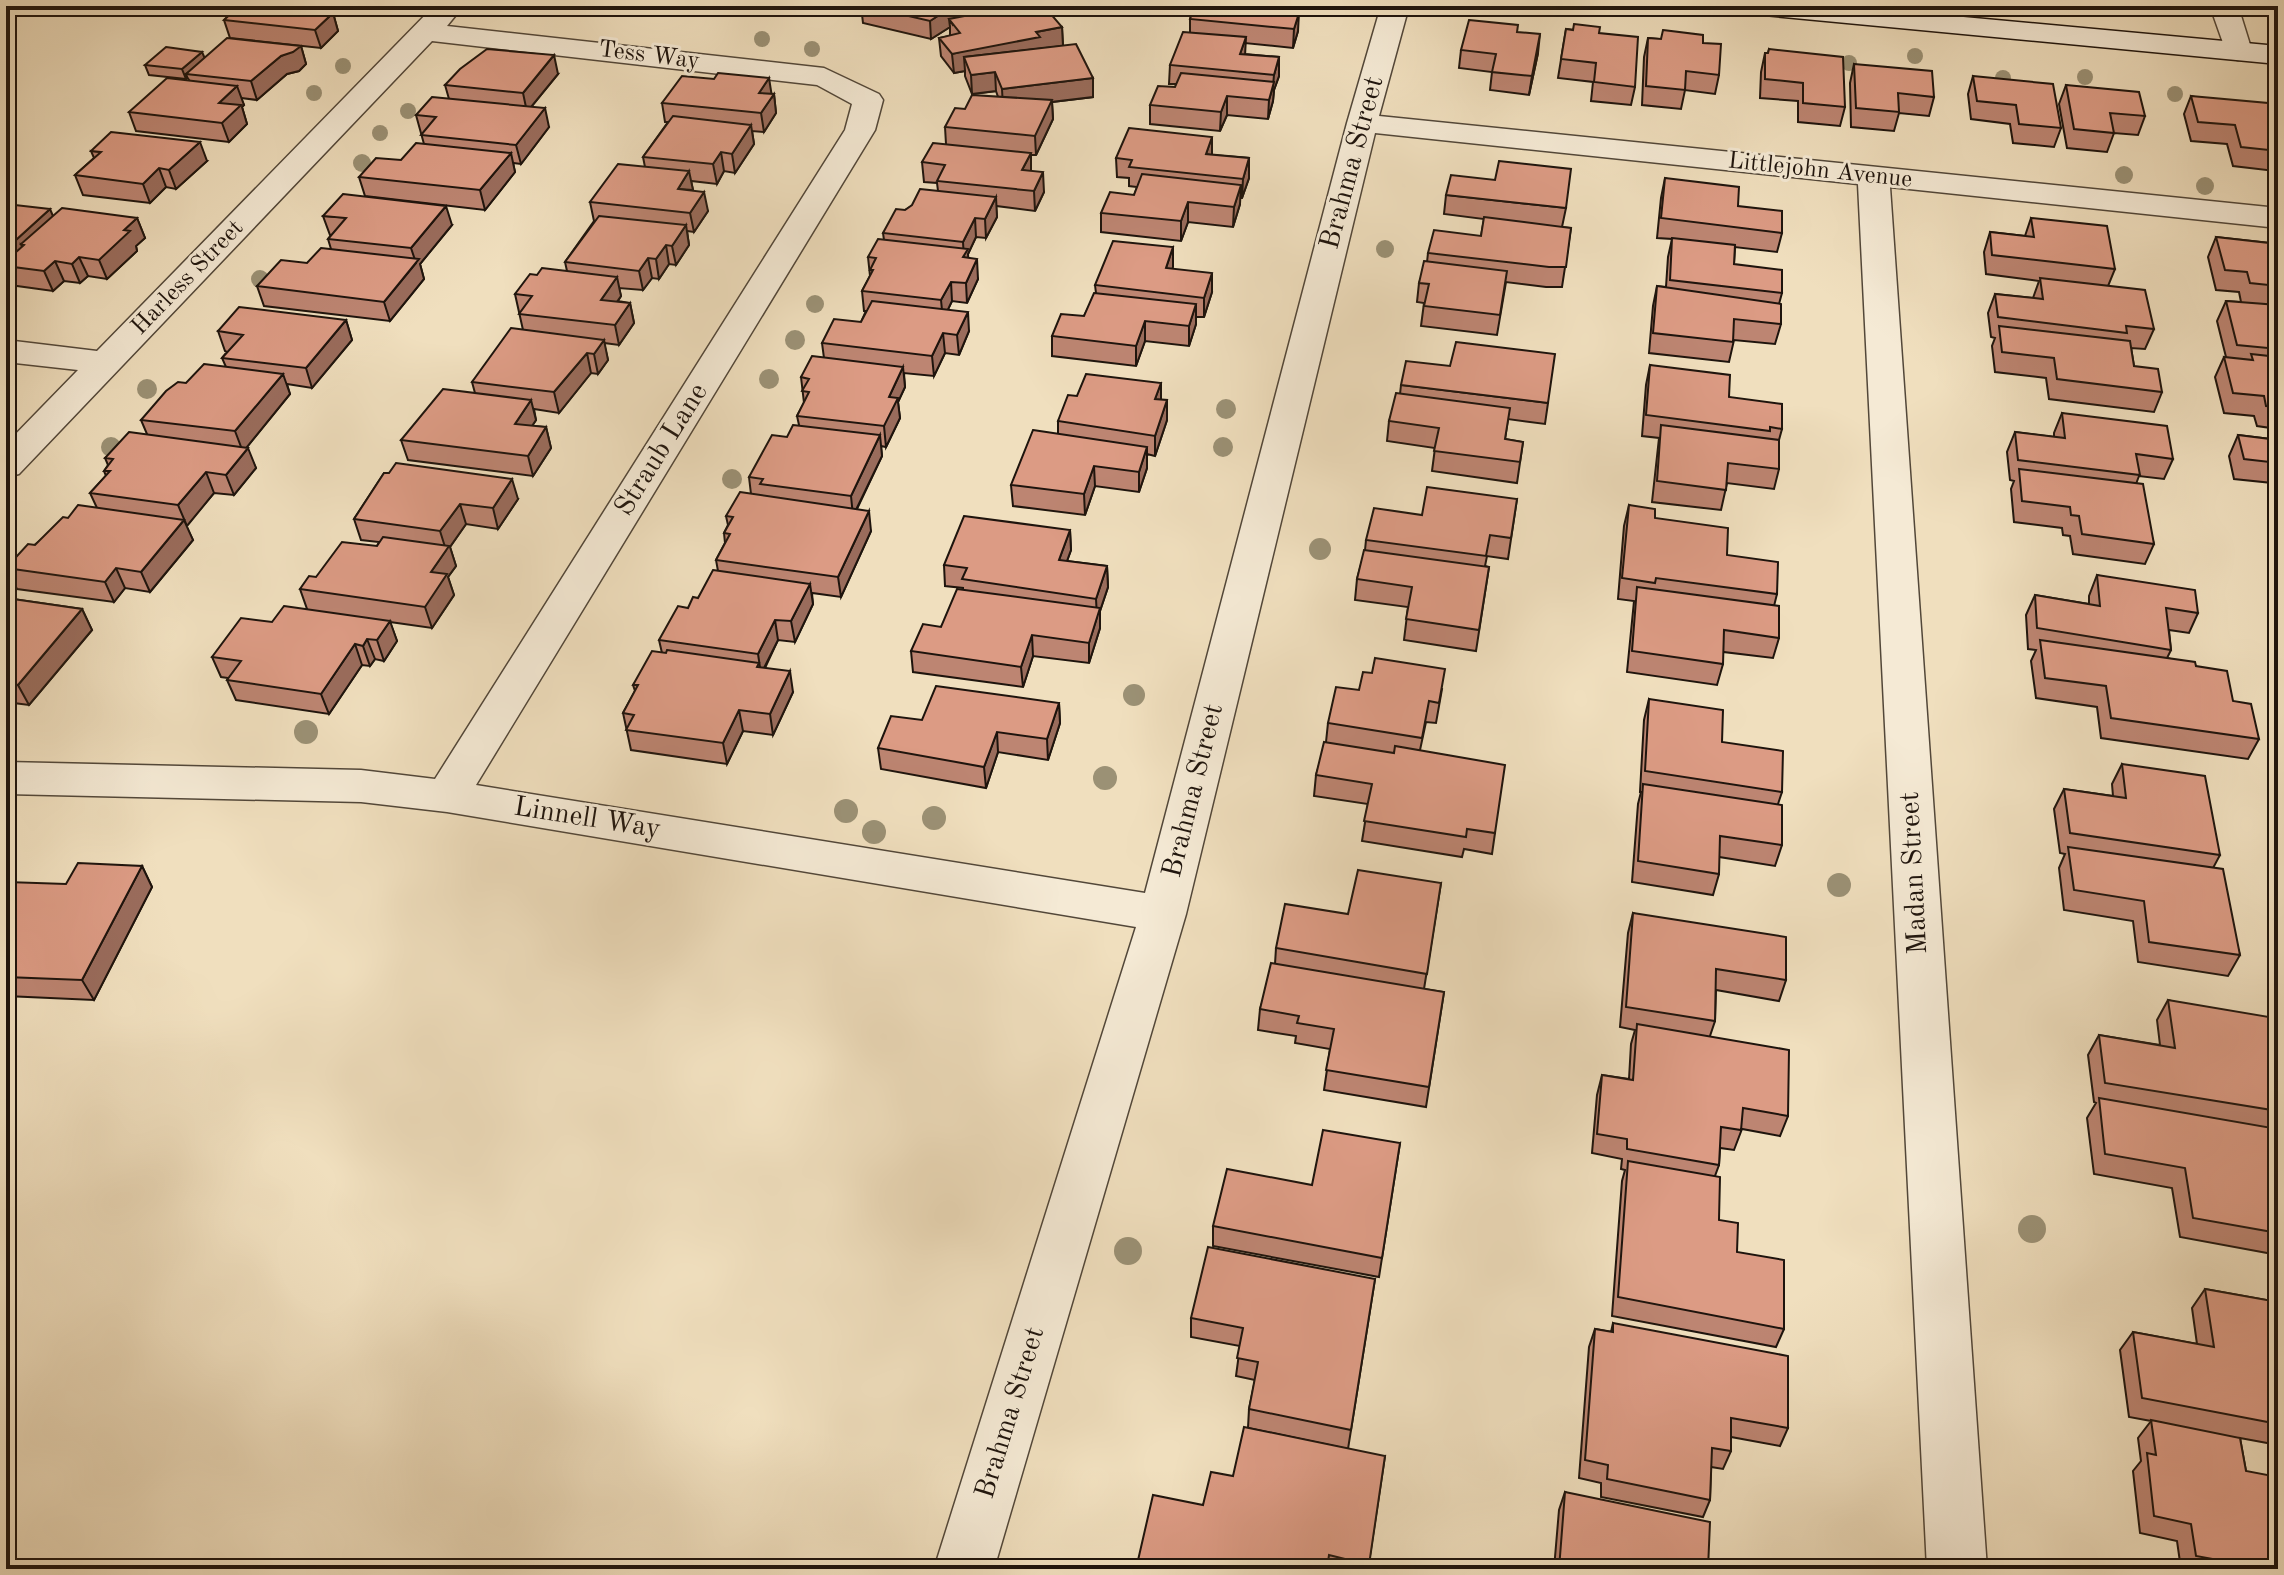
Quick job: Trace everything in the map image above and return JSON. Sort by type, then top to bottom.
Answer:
[{"type":"street","points":[[425,32],[450,6]]},
{"type":"street","name":"Brahma Street","points":[[964,1569],[1163,914],[1362,123],[1395,6]]},
{"type":"street","points":[[1753,6],[2278,55]]},
{"type":"street","points":[[2224,6],[2238,51]]},
{"type":"street","name":"Harless Street","points":[[6,466],[425,32]]},
{"type":"street","name":"Tess Way","points":[[425,32],[824,77],[868,100]]},
{"type":"street","name":"Straub Lane","points":[[447,796],[860,130],[868,100]]},
{"type":"street","name":"Littlejohn Avenue","points":[[1362,123],[2278,218]]},
{"type":"street","name":"Madan Street","points":[[1873,176],[1957,1569]]},
{"type":"street","points":[[6,351],[106,363]]},
{"type":"street","name":"Linnell Way","points":[[6,778],[361,786],[447,796],[1163,914]]},
{"type":"building","points":[[239,6],[309,6],[304,10],[333,13],[315,30],[224,20]]},
{"type":"building","points":[[865,6],[953,6],[930,21]]},
{"type":"building","points":[[1016,6],[1036,6],[1038,7],[1020,11]]},
{"type":"building","points":[[1016,6],[1020,11],[1044,6],[1062,27],[1036,32],[1040,37],[952,54],[939,38],[960,33],[949,19]]},
{"type":"building","points":[[1195,6],[1253,6],[1252,9],[1299,13],[1294,29],[1190,19]]},
{"type":"building","points":[[1469,20],[1518,25],[1517,32],[1540,34],[1532,76],[1492,72],[1496,54],[1461,50]]},
{"type":"building","points":[[1574,24],[1600,27],[1599,33],[1638,37],[1635,87],[1594,82],[1596,63],[1561,59],[1566,29],[1573,30]]},
{"type":"building","points":[[1663,30],[1703,35],[1703,43],[1721,44],[1719,75],[1686,71],[1685,90],[1646,86],[1648,38],[1661,39]]},
{"type":"building","points":[[1183,32],[1246,37],[1240,54],[1279,57],[1274,75],[1170,65]]},
{"type":"building","points":[[227,38],[301,46],[281,56],[251,81],[186,74]]},
{"type":"building","points":[[1076,44],[1093,78],[1002,89],[995,72],[971,75],[964,57]]},
{"type":"building","points":[[166,47],[202,52],[182,69],[145,65]]},
{"type":"building","points":[[487,49],[554,55],[523,93],[445,85]]},
{"type":"building","points":[[1769,49],[1843,57],[1845,107],[1803,103],[1803,83],[1765,79],[1765,53]]},
{"type":"building","points":[[1854,64],[1932,71],[1934,97],[1898,93],[1899,112],[1856,108]]},
{"type":"building","points":[[718,73],[769,78],[759,93],[774,94],[761,113],[662,103],[682,76],[714,79]]},
{"type":"building","points":[[1181,73],[1274,82],[1269,100],[1227,96],[1221,112],[1150,105],[1158,86],[1175,87]]},
{"type":"building","points":[[1973,76],[2053,84],[2061,128],[2019,124],[2016,105],[1977,101]]},
{"type":"building","points":[[167,78],[237,86],[219,103],[241,105],[222,123],[129,112]]},
{"type":"building","points":[[2066,85],[2139,92],[2145,116],[2110,113],[2114,133],[2074,129]]},
{"type":"building","points":[[972,95],[1052,100],[1035,136],[945,127],[955,108],[965,109]]},
{"type":"building","points":[[2191,96],[2268,103],[2278,135],[2278,151],[2241,147],[2235,125],[2198,122]]},
{"type":"building","points":[[432,97],[545,108],[516,145],[421,135],[436,117],[416,115]]},
{"type":"building","points":[[673,116],[751,125],[732,154],[721,152],[713,164],[643,157]]},
{"type":"building","points":[[1129,128],[1212,137],[1206,154],[1249,158],[1243,179],[1129,167],[1132,160],[1116,158]]},
{"type":"building","points":[[111,132],[200,142],[169,170],[159,168],[143,184],[75,175],[101,152],[91,151]]},
{"type":"building","points":[[416,143],[511,153],[480,190],[359,177],[376,158],[401,160]]},
{"type":"building","points":[[933,143],[1031,153],[1022,170],[1043,172],[1034,191],[937,181],[945,165],[922,162]]},
{"type":"building","points":[[1499,161],[1571,169],[1566,208],[1446,195],[1451,175],[1495,180]]},
{"type":"building","points":[[618,164],[689,171],[678,189],[704,192],[690,213],[590,202]]},
{"type":"building","points":[[1142,174],[1241,185],[1234,207],[1188,202],[1181,221],[1101,213],[1110,192],[1134,195]]},
{"type":"building","points":[[1665,178],[1739,187],[1738,206],[1782,211],[1782,233],[1661,218]]},
{"type":"building","points":[[920,189],[996,197],[985,219],[975,218],[963,242],[883,233],[896,209],[905,210],[912,205]]},
{"type":"building","points":[[343,194],[446,206],[411,248],[328,239],[346,218],[323,216]]},
{"type":"building","points":[[6,204],[50,209],[6,249]]},
{"type":"building","points":[[62,208],[137,218],[124,230],[130,231],[99,260],[79,257],[72,264],[55,261],[44,271],[6,266],[6,261],[24,245],[21,244]]},
{"type":"building","points":[[599,216],[686,225],[672,246],[666,245],[656,259],[648,258],[639,271],[565,262]]},
{"type":"building","points":[[1484,217],[1571,228],[1566,267],[1428,253],[1434,230],[1481,236]]},
{"type":"building","points":[[2031,218],[2107,226],[2115,269],[1992,255],[1990,232],[2034,237]]},
{"type":"building","points":[[2216,237],[2278,244],[2278,286],[2250,283],[2247,272],[2225,270]]},
{"type":"building","points":[[1672,238],[1735,245],[1734,264],[1782,270],[1782,293],[1670,280]]},
{"type":"building","points":[[878,239],[968,249],[963,257],[977,259],[966,283],[951,282],[941,300],[862,291],[873,270],[870,270],[876,258],[868,257]]},
{"type":"building","points":[[1113,241],[1173,247],[1166,268],[1212,273],[1204,298],[1095,285]]},
{"type":"building","points":[[321,248],[419,259],[384,302],[257,286],[281,260],[307,263]]},
{"type":"building","points":[[1424,261],[1507,271],[1500,315],[1424,306],[1429,284],[1419,283]]},
{"type":"building","points":[[542,268],[617,277],[601,300],[630,303],[615,325],[519,314],[532,296],[515,294],[530,274],[537,275]]},
{"type":"building","points":[[2040,278],[2145,290],[2154,329],[2126,326],[2127,333],[1998,317],[1995,294],[2043,299]]},
{"type":"building","points":[[1657,286],[1781,304],[1781,324],[1734,319],[1733,342],[1653,333]]},
{"type":"building","points":[[1094,293],[1196,304],[1189,326],[1145,321],[1136,346],[1052,336],[1061,314],[1084,316]]},
{"type":"building","points":[[872,301],[968,312],[957,335],[943,333],[932,356],[822,343],[834,319],[861,322]]},
{"type":"building","points":[[2226,301],[2278,305],[2278,349],[2237,345]]},
{"type":"building","points":[[239,307],[346,320],[306,368],[222,358],[243,335],[218,331]]},
{"type":"building","points":[[1999,326],[2130,341],[2134,366],[2158,369],[2162,392],[2057,379],[2054,358],[2002,352]]},
{"type":"building","points":[[511,328],[604,340],[594,354],[587,353],[554,392],[472,382]]},
{"type":"building","points":[[1456,342],[1555,354],[1548,403],[1401,385],[1406,361],[1450,366]]},
{"type":"building","points":[[2251,354],[2278,357],[2278,407],[2266,406],[2264,396],[2233,393],[2224,357],[2253,360]]},
{"type":"building","points":[[812,356],[903,367],[889,397],[898,398],[884,426],[797,416],[809,392],[802,391],[809,379],[801,377]]},
{"type":"building","points":[[204,364],[283,374],[235,431],[141,420],[166,391],[178,382],[186,383]]},
{"type":"building","points":[[1650,365],[1730,375],[1729,397],[1782,404],[1782,429],[1770,427],[1770,431],[1646,415]]},
{"type":"building","points":[[1086,374],[1161,383],[1155,399],[1167,400],[1155,436],[1058,421],[1068,395],[1077,396]]},
{"type":"building","points":[[443,389],[531,400],[515,424],[546,427],[528,456],[401,440]]},
{"type":"building","points":[[1396,393],[1510,408],[1505,439],[1523,442],[1520,462],[1434,451],[1439,428],[1389,421]]},
{"type":"building","points":[[2062,413],[2167,426],[2173,459],[2136,454],[2140,475],[2018,460],[2015,432],[2065,438]]},
{"type":"building","points":[[793,425],[880,435],[851,496],[760,484],[763,479],[749,477],[772,435],[787,437]]},
{"type":"building","points":[[1661,425],[1779,440],[1779,469],[1728,463],[1726,490],[1657,481]]},
{"type":"building","points":[[1033,430],[1147,447],[1139,472],[1094,466],[1084,494],[1011,485]]},
{"type":"building","points":[[129,432],[248,448],[226,475],[206,472],[178,505],[90,493],[110,471],[104,471],[113,459],[105,458]]},
{"type":"building","points":[[2238,435],[2278,440],[2278,463],[2244,459]]},
{"type":"building","points":[[396,463],[512,479],[493,508],[460,504],[440,531],[354,519],[384,473],[389,473]]},
{"type":"building","points":[[2019,469],[2143,484],[2154,544],[2082,534],[2079,516],[2071,515],[2070,507],[2022,501]]},
{"type":"building","points":[[1427,487],[1517,499],[1511,538],[1490,535],[1486,556],[1366,540],[1374,508],[1422,515]]},
{"type":"building","points":[[740,492],[869,511],[838,577],[716,560],[730,534],[724,533],[733,517],[726,516]]},
{"type":"building","points":[[78,505],[184,520],[141,572],[116,568],[105,582],[6,568],[28,544],[35,545],[63,517],[68,518]]},
{"type":"building","points":[[1629,505],[1655,509],[1655,518],[1728,528],[1727,555],[1778,562],[1777,594],[1656,578],[1655,583],[1622,578]]},
{"type":"building","points":[[964,516],[1070,530],[1059,560],[1107,566],[1096,599],[962,579],[967,568],[944,565]]},
{"type":"building","points":[[383,537],[449,546],[431,572],[447,574],[425,607],[300,589],[309,576],[316,577],[342,542],[377,546]]},
{"type":"building","points":[[1364,550],[1489,567],[1479,630],[1406,619],[1412,587],[1357,579]]},
{"type":"building","points":[[713,570],[810,584],[791,621],[775,620],[758,654],[659,640],[678,606],[688,608],[693,597],[698,598]]},
{"type":"building","points":[[2097,575],[2195,590],[2198,613],[2166,608],[2171,650],[2037,628],[2035,595],[2100,606]]},
{"type":"building","points":[[1637,587],[1779,606],[1779,638],[1724,630],[1723,664],[1632,651]]},
{"type":"building","points":[[957,589],[1100,608],[1089,643],[1032,635],[1021,667],[911,651],[923,624],[941,627]]},
{"type":"building","points":[[6,598],[82,609],[18,685],[6,683]]},
{"type":"building","points":[[284,606],[390,621],[377,640],[367,639],[363,646],[355,644],[321,694],[227,680],[241,661],[212,657],[241,618],[272,622]]},
{"type":"building","points":[[2040,640],[2195,662],[2196,666],[2227,671],[2233,701],[2251,704],[2259,739],[2111,718],[2106,686],[2045,678]]},
{"type":"building","points":[[667,650],[759,663],[757,667],[790,671],[770,714],[739,710],[723,743],[626,730],[634,715],[623,713],[638,685],[633,685],[652,651],[666,653]]},
{"type":"building","points":[[1375,658],[1445,669],[1439,703],[1429,701],[1422,738],[1328,723],[1336,687],[1359,690],[1363,672],[1372,673]]},
{"type":"building","points":[[936,686],[1059,703],[1047,739],[997,732],[984,767],[878,748],[891,716],[922,720]]},
{"type":"building","points":[[1649,699],[1723,710],[1722,742],[1783,751],[1782,792],[1645,771]]},
{"type":"building","points":[[1324,742],[1394,753],[1395,746],[1505,765],[1495,833],[1467,829],[1466,837],[1364,821],[1372,784],[1316,775]]},
{"type":"building","points":[[2122,764],[2205,776],[2220,855],[2070,833],[2064,789],[2126,798]]},
{"type":"building","points":[[1643,784],[1782,805],[1782,845],[1720,836],[1719,874],[1638,861]]},
{"type":"building","points":[[2068,847],[2223,869],[2240,955],[2149,942],[2144,901],[2074,890]]},
{"type":"building","points":[[78,863],[142,866],[82,980],[6,977],[7,882],[66,884]]},
{"type":"building","points":[[1358,870],[1441,883],[1427,974],[1276,948],[1285,904],[1348,914]]},
{"type":"building","points":[[1633,913],[1786,937],[1786,980],[1716,969],[1715,1021],[1626,1007]]},
{"type":"building","points":[[1271,963],[1444,992],[1429,1087],[1326,1070],[1334,1029],[1297,1023],[1299,1016],[1260,1009]]},
{"type":"building","points":[[2168,1000],[2275,1018],[2278,1032],[2278,1111],[2105,1083],[2099,1035],[2175,1048]]},
{"type":"building","points":[[1637,1024],[1789,1050],[1788,1116],[1743,1108],[1741,1130],[1721,1127],[1719,1165],[1627,1149],[1627,1139],[1597,1134],[1602,1075],[1633,1080]]},
{"type":"building","points":[[2099,1098],[2272,1128],[2278,1157],[2278,1233],[2193,1218],[2185,1168],[2105,1154]]},
{"type":"building","points":[[1323,1130],[1400,1143],[1382,1258],[1213,1226],[1227,1169],[1312,1185]]},
{"type":"building","points":[[1628,1161],[1720,1177],[1719,1220],[1738,1223],[1737,1252],[1784,1260],[1784,1329],[1618,1297]]},
{"type":"building","points":[[1208,1247],[1375,1279],[1351,1430],[1249,1409],[1258,1362],[1237,1358],[1243,1328],[1191,1318]]},
{"type":"building","points":[[2205,1289],[2278,1302],[2278,1424],[2142,1398],[2133,1332],[2214,1347]]},
{"type":"building","points":[[1613,1323],[1788,1356],[1788,1428],[1731,1418],[1731,1451],[1712,1448],[1710,1500],[1607,1479],[1608,1465],[1585,1460],[1595,1329],[1613,1332]]},
{"type":"building","points":[[2151,1420],[2240,1438],[2246,1471],[2278,1477],[2278,1569],[2246,1569],[2246,1565],[2196,1556],[2191,1524],[2154,1516],[2147,1453],[2156,1455]]},
{"type":"building","points":[[1244,1427],[1385,1456],[1369,1565],[1329,1555],[1327,1569],[1136,1569],[1153,1495],[1203,1505],[1211,1472],[1233,1476]]},
{"type":"building","points":[[1565,1492],[1710,1522],[1708,1569],[1559,1569]]}]
